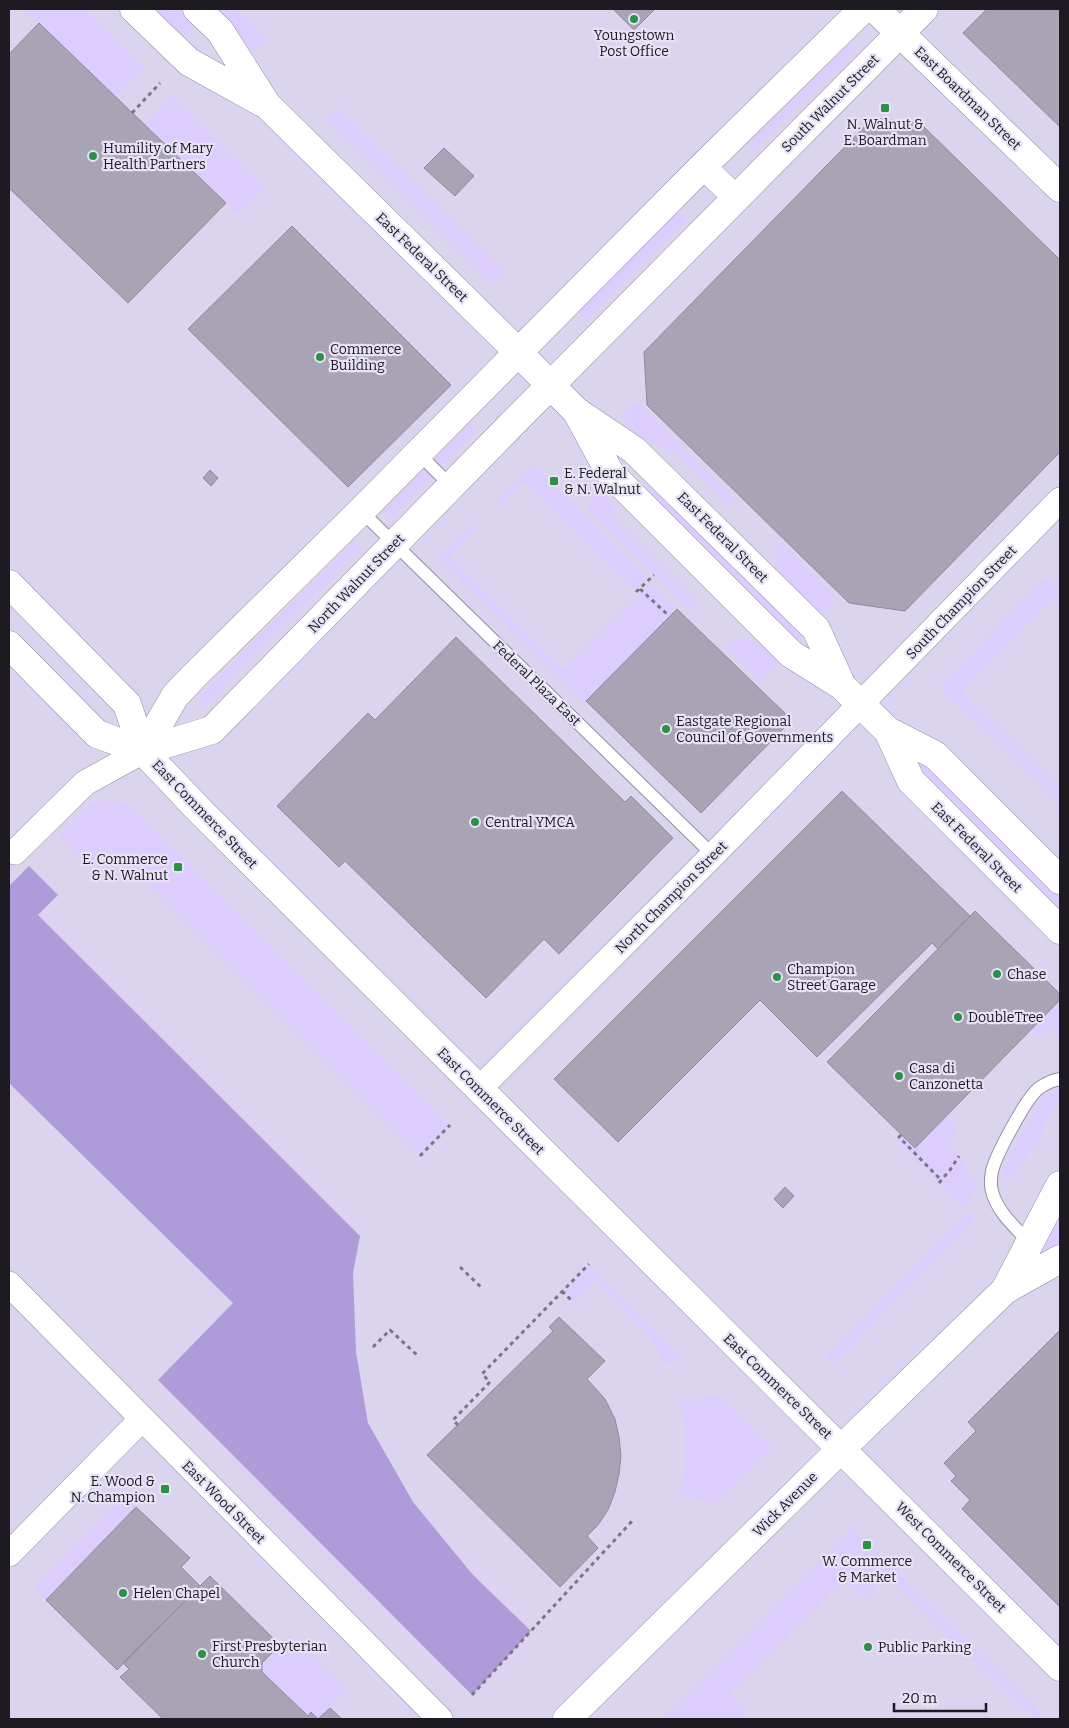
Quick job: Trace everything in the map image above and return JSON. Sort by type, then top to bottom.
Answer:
[{"type":"street","name":"East Federal Street","points":[[134,9],[189,62],[267,105]]},
{"type":"street","name":"East Federal Street","points":[[197,9],[220,31],[267,105],[519,352],[576,411],[634,450],[816,629],[851,695],[888,731],[935,755],[1060,880]]},
{"type":"street","points":[[519,352],[703,166],[863,9]]},
{"type":"street","name":"East Boardman Street","points":[[876,9],[1060,188]]},
{"type":"street","name":"South Walnut Street","points":[[551,385],[924,9]]},
{"type":"street","points":[[703,166],[736,198]]},
{"type":"street","name":"North Walnut Street","points":[[143,750],[176,696],[193,677],[519,352]]},
{"type":"street","name":"North Walnut Street","points":[[15,852],[86,783],[143,750],[212,730],[551,385]]},
{"type":"street","name":"South Champion Street","points":[[851,695],[1060,500]]},
{"type":"street","name":"East Commerce Street","points":[[9,584],[128,704],[143,750],[201,812],[842,1448]]},
{"type":"street","name":"East Commerce Street","points":[[9,644],[97,734],[143,750]]},
{"type":"street","name":"North Champion Street","points":[[479,1089],[713,855],[851,695]]},
{"type":"street","name":"East Federal Street","points":[[888,731],[911,781],[1060,930]]},
{"type":"street","points":[[1005,1290],[1060,1185]]},
{"type":"street","points":[[1005,1290],[1060,1259]]},
{"type":"street","name":"East Wood Street","points":[[9,1284],[440,1719]]},
{"type":"street","name":"Wick Avenue","points":[[567,1719],[1005,1290]]},
{"type":"street","points":[[9,1554],[142,1419]]},
{"type":"street","name":"West Commerce Street","points":[[842,1448],[1060,1667]]},
{"type":"lane","points":[[418,453],[451,486]]},
{"type":"lane","name":"Federal Plaza East","points":[[361,511],[713,855]]},
{"type":"lane","points":[[1030,1243],[998,1208],[991,1188],[992,1171],[1022,1110],[1039,1088],[1060,1079]]},
{"type":"path","points":[[132,113],[160,83]]},
{"type":"path","points":[[654,575],[638,591],[668,616]]},
{"type":"path","points":[[420,1156],[450,1125]]},
{"type":"path","points":[[901,1135],[899,1137],[940,1181],[959,1156]]},
{"type":"path","points":[[458,1425],[453,1420],[490,1382],[482,1374],[589,1264]]},
{"type":"path","points":[[460,1267],[483,1289]]},
{"type":"path","points":[[562,1291],[573,1302]]},
{"type":"path","points":[[373,1347],[390,1330],[418,1356]]},
{"type":"path","points":[[472,1695],[634,1519]]},
{"type":"shaded area","points":[[9,9],[1060,9],[1060,1719],[9,1719]]},
{"type":"shaded area","points":[[24,9],[86,9],[144,67],[115,96]]},
{"type":"shaded area","points":[[154,9],[182,9],[193,20],[193,29],[187,34],[181,34]]},
{"type":"shaded area","points":[[208,9],[235,9],[267,39],[254,52]]},
{"type":"shaded area","points":[[850,43],[856,50],[753,151],[747,144]]},
{"type":"shaded area","points":[[173,95],[265,187],[238,215],[144,124]]},
{"type":"shaded area","points":[[338,108],[505,272],[493,284],[326,120]]},
{"type":"shaded area","points":[[679,211],[687,220],[587,320],[578,312]]},
{"type":"shaded area","points":[[635,401],[736,500],[730,506],[677,454],[642,439],[620,417]]},
{"type":"shaded area","points":[[470,423],[477,431],[391,518],[384,510]]},
{"type":"shaded area","points":[[534,464],[648,577],[634,591],[524,482],[500,505],[497,501]]},
{"type":"shaded area","points":[[628,472],[643,486],[680,506],[804,632],[801,640],[798,641]]},
{"type":"shaded area","points":[[604,488],[616,521],[698,602],[690,611],[586,507]]},
{"type":"shaded area","points":[[472,524],[476,529],[449,557],[563,670],[650,583],[677,609],[584,703],[438,558]]},
{"type":"shaded area","points":[[353,541],[360,548],[206,705],[199,698]]},
{"type":"shaded area","points":[[779,542],[836,599],[821,614],[781,575],[773,548]]},
{"type":"shaded area","points":[[1046,577],[1059,590],[961,691],[1060,787],[1060,803],[940,687]]},
{"type":"shaded area","points":[[735,638],[762,644],[779,661],[759,681],[726,647]]},
{"type":"shaded area","points":[[924,761],[1060,892],[1060,914],[920,775],[918,767]]},
{"type":"shaded area","points":[[102,800],[129,803],[450,1125],[420,1156],[112,848],[92,868],[59,836],[89,805]]},
{"type":"shaded area","points":[[29,866],[58,895],[38,915],[360,1236],[353,1273],[356,1352],[368,1423],[413,1502],[473,1575],[531,1631],[472,1695],[158,1380],[233,1303],[9,1083],[9,886]]},
{"type":"shaded area","points":[[1056,1004],[1060,1007],[1060,1037],[1050,1027],[1039,1038],[1031,1030]]},
{"type":"shaded area","points":[[1060,1089],[1060,1100],[1058,1100],[1041,1133],[1042,1138],[1035,1149],[1030,1150],[1015,1176],[1009,1180],[1002,1176],[1014,1148],[1041,1103],[1052,1092]]},
{"type":"shaded area","points":[[946,1116],[958,1127],[950,1142],[978,1187],[963,1208],[895,1141],[901,1135],[915,1148]]},
{"type":"shaded area","points":[[1060,1185],[1060,1259],[1024,1255]]},
{"type":"shaded area","points":[[968,1212],[975,1219],[834,1364],[826,1357]]},
{"type":"shaded area","points":[[589,1264],[682,1357],[666,1364],[650,1338],[594,1280],[573,1302],[562,1291]]},
{"type":"shaded area","points":[[719,1395],[772,1447],[716,1504],[679,1494],[686,1469],[686,1432],[679,1401]]},
{"type":"shaded area","points":[[124,1495],[136,1507],[46,1600],[34,1588]]},
{"type":"shaded area","points":[[853,1528],[1047,1719],[1033,1719],[887,1576],[865,1599],[844,1580],[729,1694],[749,1713],[743,1719],[663,1719]]},
{"type":"shaded area","points":[[290,1635],[347,1690],[318,1719],[311,1712],[308,1716],[262,1672],[262,1663]]},
{"type":"building","name":"Youngstown Post Office","points":[[613,9],[655,9],[634,30]]},
{"type":"building","points":[[987,9],[1060,9],[1060,127],[963,33]]},
{"type":"building","name":"Humility of Mary Health Partners","points":[[39,23],[226,203],[128,303],[9,188],[9,54]]},
{"type":"building","points":[[873,118],[920,123],[1060,260],[1060,452],[905,611],[849,603],[647,405],[644,352]]},
{"type":"building","points":[[444,148],[474,176],[455,196],[424,168]]},
{"type":"building","name":"Commerce Building","points":[[292,226],[451,385],[348,487],[188,329]]},
{"type":"building","points":[[210,470],[218,478],[211,486],[203,478]]},
{"type":"building","points":[[677,609],[792,720],[701,813],[586,701]]},
{"type":"building","name":"Central YMCA","points":[[456,637],[625,802],[631,796],[673,838],[559,954],[544,939],[486,998],[345,861],[339,867],[277,806],[368,713],[375,720]]},
{"type":"building","name":"Champion Street Garage","points":[[842,791],[970,916],[938,949],[932,943],[817,1057],[760,1000],[618,1142],[554,1079]]},
{"type":"building","name":"DoubleTree","points":[[975,911],[1060,994],[1060,1000],[915,1148],[827,1062]]},
{"type":"building","points":[[785,1187],[794,1196],[783,1208],[774,1199]]},
{"type":"building","points":[[559,1317],[605,1361],[587,1379],[605,1399],[615,1419],[621,1456],[615,1492],[608,1510],[598,1525],[587,1536],[598,1548],[560,1587],[427,1455],[553,1331],[549,1327]]},
{"type":"building","points":[[1060,1330],[1060,1607],[962,1509],[970,1500],[951,1481],[956,1476],[944,1463],[976,1431],[968,1422]]},
{"type":"building","name":"Helen Chapel","points":[[136,1507],[190,1558],[181,1567],[200,1586],[117,1670],[46,1600]]},
{"type":"building","name":"First Presbyterian Church","points":[[210,1576],[280,1645],[262,1663],[262,1672],[308,1716],[311,1712],[318,1719],[163,1719],[120,1677],[129,1669],[123,1663]]},
{"type":"building","name":"First Presbyterian Church","points":[[330,1708],[342,1719],[318,1719]]},
{"type":"place","name":"Youngstown Post Office","points":[[634,19]]},
{"type":"place","name":"N. Walnut & E. Boardman","points":[[885,108]]},
{"type":"place","name":"Humility of Mary Health Partners","points":[[93,156]]},
{"type":"place","name":"Commerce Building","points":[[320,357]]},
{"type":"place","name":"E. Federal & N. Walnut","points":[[554,481]]},
{"type":"place","name":"Eastgate Regional Council of Governments","points":[[666,729]]},
{"type":"place","name":"Central YMCA","points":[[475,822]]},
{"type":"place","name":"E. Commerce & N. Walnut","points":[[178,867]]},
{"type":"place","name":"Chase","points":[[997,974]]},
{"type":"place","name":"Champion Street Garage","points":[[777,977]]},
{"type":"place","name":"DoubleTree","points":[[958,1017]]},
{"type":"place","name":"Casa di Canzonetta","points":[[899,1076]]},
{"type":"place","name":"E. Wood & N. Champion","points":[[165,1489]]},
{"type":"place","name":"W. Commerce & Market","points":[[867,1545]]},
{"type":"place","name":"Helen Chapel","points":[[123,1593]]},
{"type":"place","name":"Public Parking","points":[[868,1647]]},
{"type":"place","name":"First Presbyterian Church","points":[[202,1654]]}]
